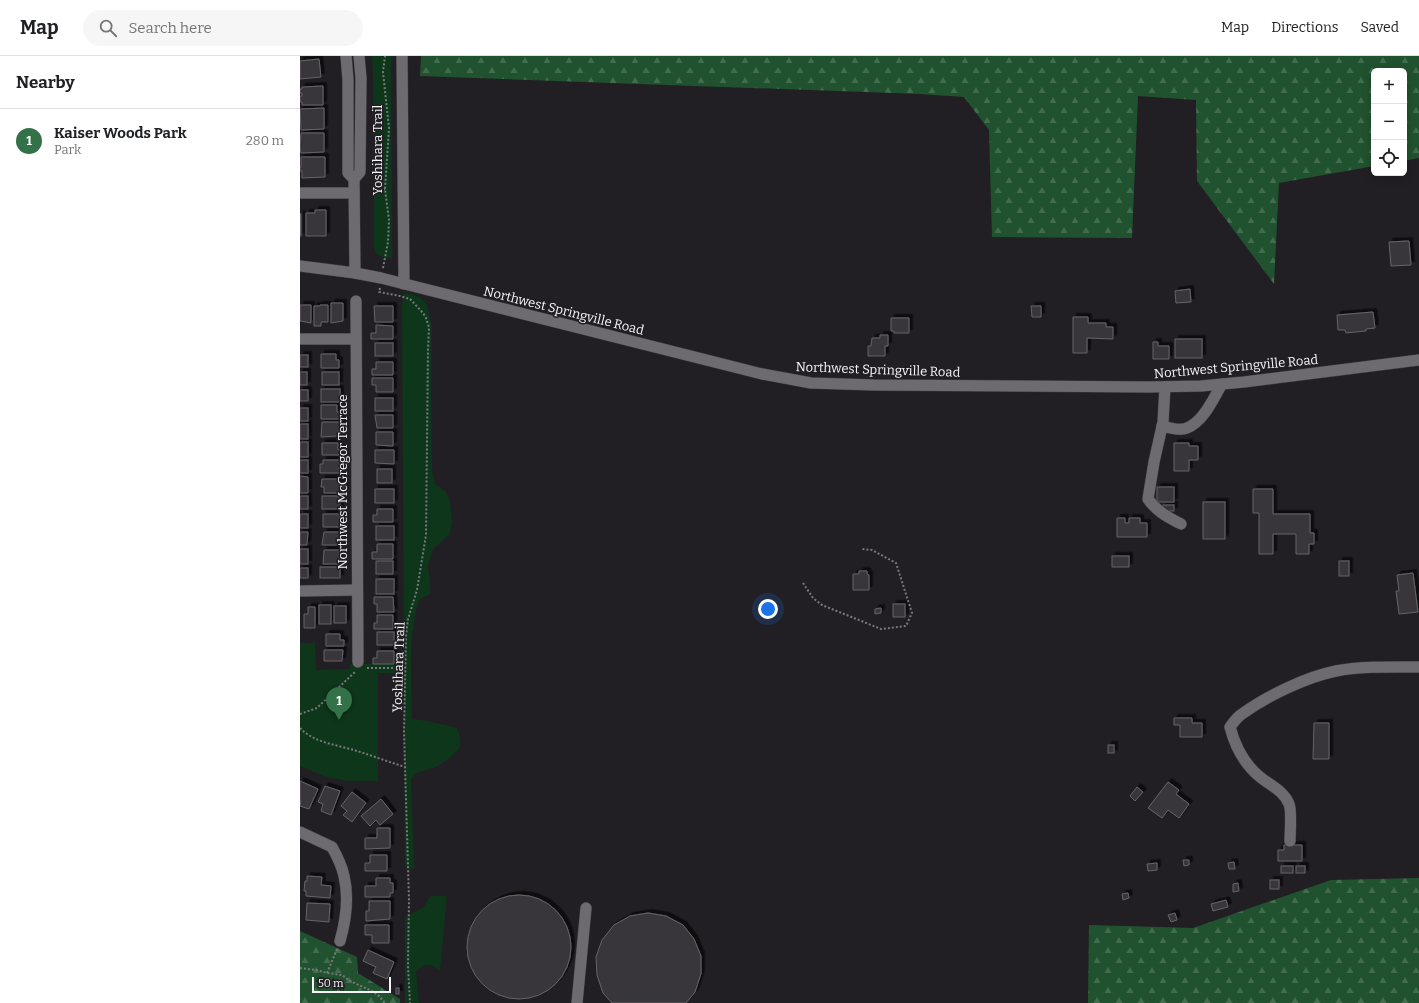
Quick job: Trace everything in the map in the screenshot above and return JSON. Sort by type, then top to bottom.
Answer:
[{"type":"street","points":[[346,56],[348,80],[348,173],[354,179]]},
{"type":"street","points":[[355,273],[354,179],[360,172],[361,78],[359,56]]},
{"type":"street","points":[[402,56],[404,284]]},
{"type":"street","points":[[300,193],[354,193]]},
{"type":"street","name":"Northwest Springville Road","points":[[300,266],[355,273],[404,284],[762,374],[797,381],[874,385],[1164,387],[1222,384],[1419,360]]},
{"type":"street","name":"Northwest McGregor Terrace","points":[[356,301],[357,590],[360,667]]},
{"type":"street","points":[[300,339],[355,338]]},
{"type":"street","points":[[1162,426],[1186,429],[1195,423],[1203,415],[1222,384]]},
{"type":"street","points":[[1164,387],[1162,426],[1148,500],[1154,508],[1165,516],[1181,524]]},
{"type":"street","points":[[300,590],[357,590]]},
{"type":"street","points":[[1290,841],[1290,805],[1286,797],[1259,776],[1244,760],[1234,742],[1230,727],[1240,715],[1270,696],[1314,677],[1337,671],[1366,668],[1419,667]]},
{"type":"street","points":[[300,832],[332,847],[344,876],[346,903],[345,923],[340,941]]},
{"type":"street","points":[[577,1003],[586,908]]},
{"type":"path","name":"Yoshihara Trail","points":[[383,268],[388,242],[389,220],[385,189],[389,128],[383,72],[385,56]]},
{"type":"path","points":[[372,189],[385,189]]},
{"type":"path","name":"Yoshihara Trail","points":[[379,292],[410,299],[426,318],[429,333],[426,535],[417,590],[407,627],[404,732],[409,900],[408,966],[410,1003]]},
{"type":"path","points":[[803,583],[813,598],[822,605],[881,629],[906,626],[912,613],[896,563],[872,550],[862,549]]},
{"type":"path","points":[[300,714],[317,708],[360,667],[406,668]]},
{"type":"path","points":[[300,728],[309,736],[331,745],[358,751],[405,767]]},
{"type":"path","points":[[327,973],[340,941]]},
{"type":"path","points":[[300,968],[342,975],[350,981],[376,994],[385,1003]]},
{"type":"green space","points":[[372,56],[391,56],[392,259],[378,255],[374,247]]},
{"type":"green space","points":[[421,56],[1419,56],[1419,158],[1407,160],[1407,68],[1371,68],[1371,167],[1279,183],[1274,284],[1197,181],[1196,100],[1138,96],[1132,238],[992,237],[989,130],[964,97],[920,94],[420,76]]},
{"type":"green space","points":[[404,292],[420,297],[427,305],[432,326],[432,471],[435,484],[446,492],[450,501],[452,523],[449,535],[433,549],[428,565],[430,594],[419,600],[415,615],[411,660],[412,719],[457,728],[460,737],[460,747],[443,763],[418,773],[411,779],[414,869],[405,868],[402,304]]},
{"type":"green space","points":[[300,643],[315,643],[316,670],[350,669],[350,664],[400,663],[400,673],[378,673],[378,781],[347,781],[323,776],[300,766]]},
{"type":"green space","points":[[1419,878],[1419,1003],[1088,1003],[1089,925],[1193,928],[1331,880]]},
{"type":"green space","points":[[430,896],[447,896],[440,971],[432,965],[424,965],[416,972],[419,1003],[405,1003],[405,917],[424,907]]},
{"type":"green space","points":[[300,931],[357,957],[358,973],[400,999],[400,1003],[300,1003]]},
{"type":"building","points":[[319,59],[321,77],[300,79],[300,61]]},
{"type":"building","points":[[323,86],[323,105],[302,105],[302,102],[300,102],[300,96],[302,96],[302,93],[300,93],[300,89],[302,89],[302,87]]},
{"type":"building","points":[[324,108],[324,129],[301,130],[300,109]]},
{"type":"building","points":[[301,133],[324,133],[324,152],[301,153]]},
{"type":"building","points":[[301,157],[325,157],[325,177],[302,178],[302,171],[300,171]]},
{"type":"building","points":[[315,210],[326,210],[326,236],[306,236],[306,213],[315,213]]},
{"type":"building","points":[[301,214],[301,236],[300,236]]},
{"type":"building","points":[[1409,241],[1411,265],[1391,266],[1389,242]]},
{"type":"building","points":[[1190,289],[1191,302],[1176,303],[1175,291]]},
{"type":"building","points":[[331,303],[343,303],[343,321],[331,323]]},
{"type":"building","points":[[300,305],[311,305],[311,323],[300,321]]},
{"type":"building","points":[[328,305],[328,322],[321,322],[321,326],[314,326],[314,306]]},
{"type":"building","points":[[374,306],[393,306],[393,322],[375,322]]},
{"type":"building","points":[[1031,306],[1041,306],[1041,317],[1032,317]]},
{"type":"building","points":[[1373,312],[1375,328],[1366,329],[1366,331],[1346,333],[1345,330],[1338,330],[1337,315]]},
{"type":"building","points":[[1073,317],[1088,317],[1088,323],[1106,323],[1106,327],[1113,327],[1113,339],[1087,338],[1087,353],[1073,353]]},
{"type":"building","points":[[891,318],[909,318],[909,333],[894,333],[894,331],[891,331]]},
{"type":"building","points":[[376,325],[393,326],[393,339],[371,339],[371,333],[376,333]]},
{"type":"building","points":[[880,335],[888,335],[888,346],[885,346],[885,356],[868,356],[868,346],[871,346],[872,338],[880,338]]},
{"type":"building","points":[[1175,339],[1202,339],[1202,358],[1175,358]]},
{"type":"building","points":[[1153,342],[1158,342],[1158,346],[1169,346],[1169,359],[1153,359]]},
{"type":"building","points":[[375,343],[393,343],[393,356],[375,356]]},
{"type":"building","points":[[321,354],[336,354],[336,360],[339,360],[339,368],[321,368]]},
{"type":"building","points":[[300,355],[308,355],[308,367],[300,367]]},
{"type":"building","points":[[376,362],[393,362],[393,375],[372,375],[372,369],[376,369]]},
{"type":"building","points":[[300,372],[307,372],[307,385],[300,385]]},
{"type":"building","points":[[322,372],[339,372],[339,385],[322,385]]},
{"type":"building","points":[[372,378],[393,378],[393,392],[376,392],[376,385],[372,385]]},
{"type":"building","points":[[321,389],[340,389],[340,402],[321,402]]},
{"type":"building","points":[[300,390],[308,390],[308,401],[300,401]]},
{"type":"building","points":[[375,398],[393,398],[393,411],[375,411]]},
{"type":"building","points":[[321,405],[337,405],[337,412],[341,412],[341,419],[321,419]]},
{"type":"building","points":[[300,408],[308,408],[308,421],[300,421]]},
{"type":"building","points":[[375,415],[393,415],[393,428],[377,428]]},
{"type":"building","points":[[322,422],[342,422],[342,430],[338,431],[338,436],[321,437]]},
{"type":"building","points":[[300,424],[308,424],[308,439],[300,439]]},
{"type":"building","points":[[376,432],[393,432],[393,446],[376,445]]},
{"type":"building","points":[[300,442],[308,442],[308,457],[300,457]]},
{"type":"building","points":[[322,443],[338,443],[338,450],[341,450],[341,455],[322,455]]},
{"type":"building","points":[[1174,443],[1189,443],[1189,446],[1198,446],[1198,460],[1189,460],[1189,471],[1174,471]]},
{"type":"building","points":[[375,450],[394,450],[394,464],[375,463]]},
{"type":"building","points":[[300,460],[308,460],[308,473],[300,473]]},
{"type":"building","points":[[323,460],[344,460],[344,467],[339,467],[339,473],[320,473],[320,464],[323,464]]},
{"type":"building","points":[[377,469],[392,469],[392,483],[377,483]]},
{"type":"building","points":[[300,476],[308,477],[308,493],[300,493]]},
{"type":"building","points":[[322,479],[339,479],[339,485],[344,485],[344,493],[324,493],[324,487],[321,487]]},
{"type":"building","points":[[1157,487],[1174,487],[1174,502],[1157,502]]},
{"type":"building","points":[[375,489],[394,489],[394,503],[375,503]]},
{"type":"building","points":[[1253,489],[1273,489],[1273,514],[1310,514],[1310,533],[1314,533],[1314,544],[1309,544],[1309,554],[1296,554],[1296,534],[1273,534],[1273,554],[1259,554],[1259,513],[1253,513]]},
{"type":"building","points":[[300,496],[308,496],[308,509],[300,509]]},
{"type":"building","points":[[322,496],[340,496],[340,509],[322,509]]},
{"type":"building","points":[[1203,502],[1225,502],[1225,539],[1203,539]]},
{"type":"building","points":[[1163,505],[1174,505],[1174,511],[1163,511]]},
{"type":"building","points":[[377,509],[393,509],[393,522],[373,522],[373,515],[377,515]]},
{"type":"building","points":[[300,514],[308,514],[308,528],[300,528]]},
{"type":"building","points":[[323,514],[339,514],[340,527],[323,527]]},
{"type":"building","points":[[1117,518],[1125,518],[1125,523],[1129,523],[1129,518],[1140,518],[1140,523],[1147,523],[1147,537],[1117,537]]},
{"type":"building","points":[[376,526],[394,526],[394,540],[376,540]]},
{"type":"building","points":[[300,532],[308,532],[307,545],[300,545]]},
{"type":"building","points":[[324,532],[343,532],[343,539],[339,539],[339,545],[322,545]]},
{"type":"building","points":[[377,544],[393,544],[393,559],[372,559],[372,552],[377,552]]},
{"type":"building","points":[[300,549],[308,549],[308,564],[300,564]]},
{"type":"building","points":[[324,550],[339,550],[340,564],[323,564]]},
{"type":"building","points":[[1112,556],[1129,556],[1129,567],[1112,567]]},
{"type":"building","points":[[376,561],[393,561],[393,574],[376,574]]},
{"type":"building","points":[[1339,561],[1349,561],[1349,576],[1339,576]]},
{"type":"building","points":[[320,567],[340,567],[340,578],[320,578]]},
{"type":"building","points":[[300,568],[308,568],[308,578],[300,578]]},
{"type":"building","points":[[859,571],[867,571],[867,574],[869,575],[869,590],[853,590],[853,574],[859,574]]},
{"type":"building","points":[[1413,573],[1418,612],[1399,614],[1396,591],[1399,591],[1397,575]]},
{"type":"building","points":[[376,579],[394,579],[394,594],[376,594]]},
{"type":"building","points":[[374,597],[393,597],[394,612],[377,612],[377,604],[374,604]]},
{"type":"building","points":[[893,604],[905,604],[905,617],[893,617]]},
{"type":"building","points":[[319,605],[331,605],[331,624],[319,624]]},
{"type":"building","points":[[334,606],[346,606],[346,623],[334,623]]},
{"type":"building","points":[[308,607],[315,607],[315,628],[304,628],[304,614],[308,614]]},
{"type":"building","points":[[881,608],[881,613],[875,614],[875,609]]},
{"type":"building","points":[[377,615],[393,615],[393,629],[374,629],[374,623],[377,623]]},
{"type":"building","points":[[377,632],[394,632],[394,645],[377,645]]},
{"type":"building","points":[[326,634],[340,634],[340,640],[344,640],[344,646],[326,646]]},
{"type":"building","points":[[324,650],[343,650],[342,661],[324,661]]},
{"type":"building","points":[[377,651],[394,651],[394,664],[373,664],[373,658],[377,658]]},
{"type":"building","points":[[1174,718],[1192,718],[1192,723],[1202,723],[1202,737],[1180,737],[1180,725],[1174,725]]},
{"type":"building","points":[[1314,723],[1329,723],[1329,759],[1313,759]]},
{"type":"building","points":[[1108,745],[1114,745],[1114,753],[1108,753]]},
{"type":"building","points":[[300,781],[318,789],[309,809],[300,806]]},
{"type":"building","points":[[1168,782],[1179,790],[1176,794],[1189,804],[1179,818],[1168,810],[1162,818],[1148,808]]},
{"type":"building","points":[[325,786],[340,791],[331,815],[321,811],[323,804],[318,802]]},
{"type":"building","points":[[1137,787],[1143,792],[1135,801],[1130,796]]},
{"type":"building","points":[[352,792],[366,803],[352,822],[343,815],[347,811],[341,806]]},
{"type":"building","points":[[381,799],[393,814],[380,825],[376,820],[370,826],[361,816]]},
{"type":"building","points":[[377,828],[390,828],[390,848],[365,849],[365,838],[377,838]]},
{"type":"building","points":[[1284,845],[1302,845],[1302,861],[1278,861],[1278,850],[1284,850]]},
{"type":"building","points":[[370,855],[387,855],[387,871],[365,871],[365,863],[370,863]]},
{"type":"building","points":[[1183,860],[1189,860],[1189,865],[1184,866]]},
{"type":"building","points":[[1234,862],[1235,869],[1229,869],[1228,863]]},
{"type":"building","points":[[1157,863],[1157,870],[1148,871],[1147,864]]},
{"type":"building","points":[[1281,866],[1293,866],[1293,873],[1281,873]]},
{"type":"building","points":[[1296,866],[1305,866],[1305,873],[1296,873]]},
{"type":"building","points":[[307,876],[322,877],[321,885],[331,886],[330,898],[306,896],[306,891],[304,891]]},
{"type":"building","points":[[376,878],[390,878],[390,883],[393,883],[393,893],[390,893],[390,897],[365,897],[365,886],[376,886]]},
{"type":"building","points":[[1270,880],[1279,880],[1279,889],[1270,889]]},
{"type":"building","points":[[1238,883],[1239,891],[1233,892],[1233,884]]},
{"type":"building","points":[[1128,893],[1129,898],[1123,900],[1122,894]]},
{"type":"building","points":[[519,895],[539,898],[556,910],[568,927],[571,947],[568,967],[556,984],[539,996],[519,999],[499,996],[482,984],[470,967],[467,947],[470,927],[482,910],[499,898]]},
{"type":"building","points":[[1226,900],[1228,907],[1213,911],[1211,904]]},
{"type":"building","points":[[369,901],[390,901],[390,919],[366,921],[366,911],[369,911]]},
{"type":"building","points":[[307,903],[330,904],[329,922],[306,920]]},
{"type":"building","points":[[648,913],[666,916],[683,925],[694,939],[701,956],[701,974],[695,992],[686,1003],[612,1003],[603,993],[597,975],[596,957],[602,940],[614,925],[630,916]]},
{"type":"building","points":[[1175,913],[1177,920],[1171,922],[1168,915]]},
{"type":"building","points":[[365,925],[389,925],[389,943],[372,943],[372,935],[365,935]]},
{"type":"building","points":[[368,950],[394,962],[387,979],[373,973],[376,967],[363,961]]},
{"type":"building","points":[[396,988],[399,988],[399,994],[396,994]]},
{"type":"place","name":"Kaiser Woods Park","points":[[339,720]]}]
